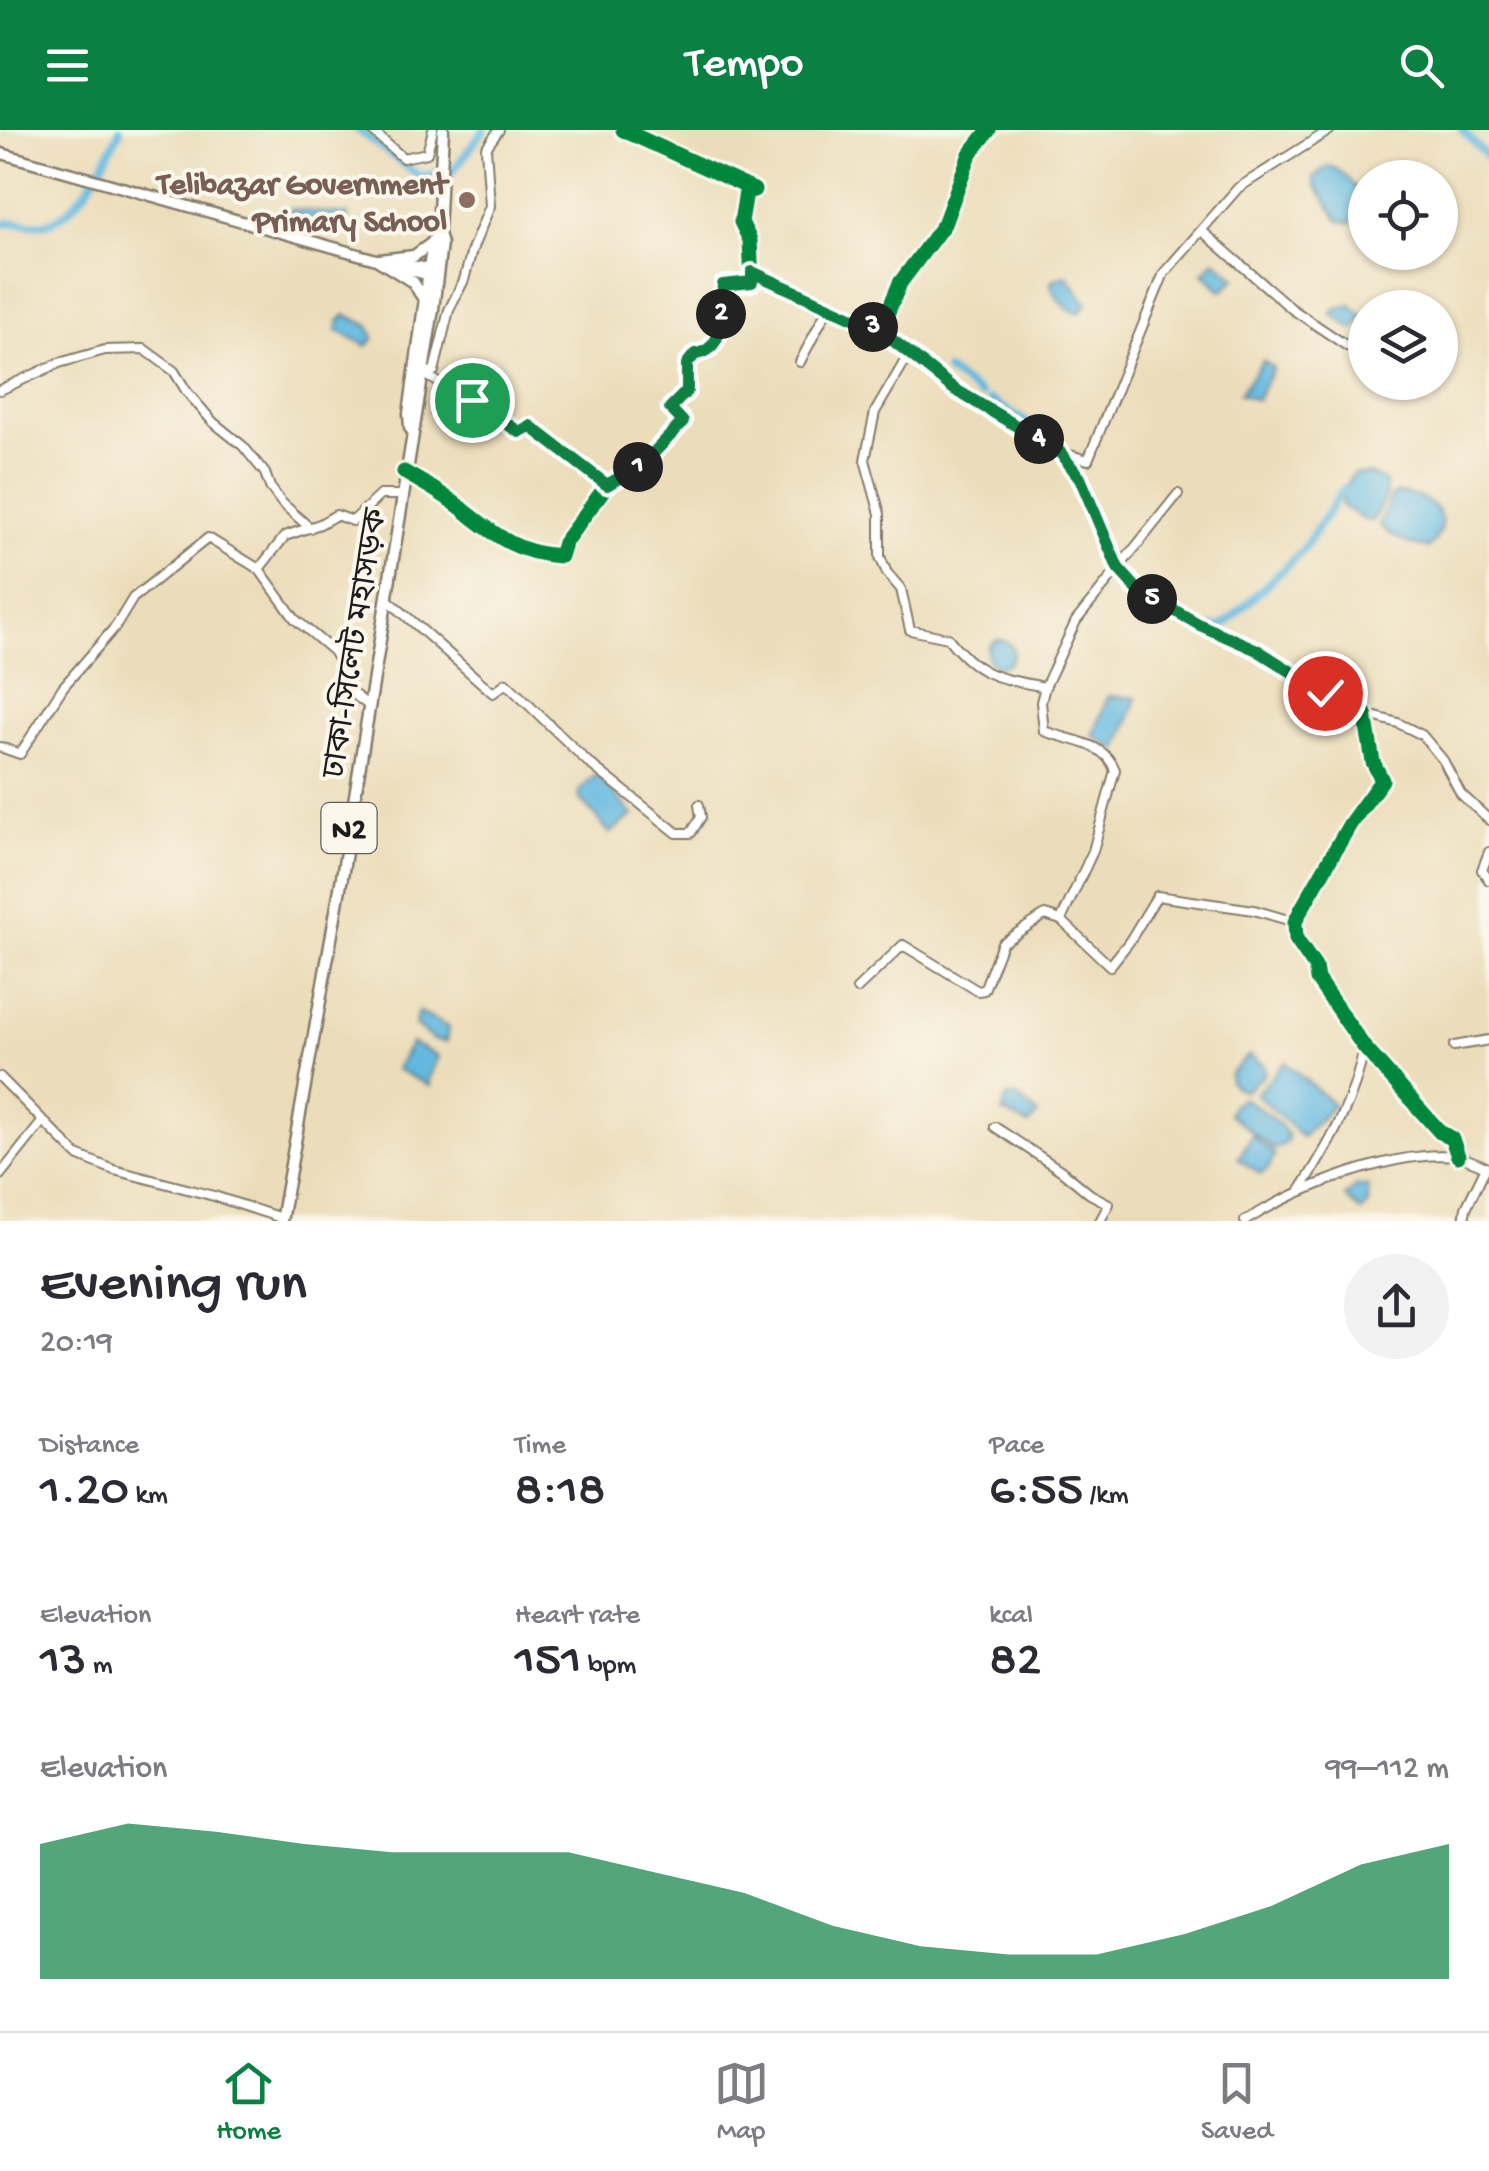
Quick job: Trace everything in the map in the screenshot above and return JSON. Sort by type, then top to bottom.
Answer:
[{"type":"highway","points":[[410,434],[409,414],[425,302],[434,269],[442,130]]},
{"type":"highway","points":[[384,261],[414,256],[436,237]]},
{"type":"highway","points":[[384,261],[413,282],[425,302]]},
{"type":"highway","name":"ঢাকা-সিলেট মহাসড়ক","points":[[281,1220],[387,599],[436,284],[434,269]]},
{"type":"main road","points":[[0,152],[87,175],[115,188],[384,261],[434,269]]},
{"type":"street","points":[[372,130],[403,158],[428,153],[434,130]]},
{"type":"street","points":[[423,373],[434,371],[449,310],[490,206],[486,148],[499,130]]},
{"type":"street","points":[[404,472],[471,515],[497,538],[544,555],[560,556],[564,543],[607,485],[643,464],[683,422],[670,408],[687,391],[687,364],[695,354],[705,353],[722,330],[723,285],[752,282],[750,240],[742,222],[746,192],[754,190],[623,130]]},
{"type":"street","points":[[880,330],[900,284],[944,224],[970,154],[989,130]]},
{"type":"street","points":[[752,272],[880,330],[954,389],[1059,451],[1088,460],[1164,274],[1238,188],[1330,130]]},
{"type":"street","points":[[1202,231],[1292,309],[1347,346]]},
{"type":"street","points":[[800,362],[828,308]]},
{"type":"street","points":[[0,390],[59,363],[105,350],[144,350],[174,370],[213,422],[243,446],[266,473],[282,504],[310,528]]},
{"type":"street","points":[[909,354],[875,412],[866,460],[866,473],[880,514],[880,557],[887,574],[901,588],[910,630],[948,638],[964,659],[987,675],[1045,687]]},
{"type":"street","points":[[423,373],[519,432],[530,426],[607,485]]},
{"type":"street","points":[[1059,451],[1080,478],[1118,568],[1137,589],[1257,650],[1365,714],[1422,735],[1461,794],[1489,820]]},
{"type":"street","points":[[1061,920],[1093,851],[1115,770],[1112,762],[1086,743],[1044,732],[1041,702],[1045,687],[1076,620],[1178,494]]},
{"type":"street","points":[[259,569],[285,536],[336,515],[354,520],[380,495],[401,495]]},
{"type":"street","points":[[0,747],[20,754],[63,688],[116,626],[133,598],[208,538],[259,569],[295,619],[334,651],[352,693],[368,705]]},
{"type":"street","points":[[387,599],[493,692],[506,683],[589,763],[677,833],[692,833],[701,818],[699,805]]},
{"type":"street","points":[[1365,714],[1373,762],[1382,780],[1350,824],[1295,922],[1296,939],[1315,967],[1317,978],[1364,1047],[1440,1132],[1452,1139],[1458,1156]]},
{"type":"street","points":[[1489,852],[1482,870],[1489,880]]},
{"type":"street","points":[[857,988],[903,945],[978,991],[984,990],[1002,943],[1045,915],[1061,920],[1110,966],[1130,942],[1156,896],[1254,910],[1295,922]]},
{"type":"street","points":[[1454,1046],[1489,1040]]},
{"type":"street","points":[[1298,1193],[1331,1142],[1360,1074],[1364,1047]]},
{"type":"street","points":[[0,1076],[76,1156],[281,1220]]},
{"type":"street","points":[[0,1175],[42,1122]]},
{"type":"street","points":[[995,1127],[1110,1204],[1100,1221]]},
{"type":"street","points":[[1245,1221],[1334,1178],[1394,1162],[1458,1156],[1486,1167],[1466,1208],[1464,1221]]},
{"type":"water","points":[[1328,166],[1348,179],[1348,222],[1339,220],[1314,183],[1314,177]]},
{"type":"water","points":[[290,209],[348,215],[346,228],[288,215]]},
{"type":"water","points":[[1215,260],[1236,278],[1222,291],[1203,273]]},
{"type":"water","points":[[1066,275],[1087,304],[1079,313],[1060,301],[1052,286],[1051,281]]},
{"type":"water","points":[[1348,306],[1348,326],[1332,314]]},
{"type":"water","points":[[346,315],[369,326],[374,338],[367,346],[337,330]]},
{"type":"water","points":[[1263,361],[1273,368],[1257,400],[1239,394]]},
{"type":"water","points":[[1353,474],[1369,474],[1385,482],[1386,496],[1372,521],[1342,506],[1344,488]]},
{"type":"water","points":[[1397,493],[1421,498],[1437,510],[1441,526],[1429,548],[1401,540],[1379,524],[1391,497]]},
{"type":"water","points":[[1000,640],[1009,644],[1013,653],[1009,662],[1000,666],[991,662],[987,653],[991,644]]},
{"type":"water","points":[[1108,696],[1137,698],[1118,750],[1093,736]]},
{"type":"water","points":[[597,774],[633,815],[610,833],[580,799],[579,791]]},
{"type":"water","points":[[418,1012],[448,1027],[446,1042],[433,1040],[415,1025]]},
{"type":"water","points":[[411,1043],[438,1056],[429,1078],[430,1086],[396,1069]]},
{"type":"water","points":[[1249,1055],[1264,1065],[1265,1074],[1245,1091],[1235,1087],[1230,1074]]},
{"type":"water","points":[[1285,1062],[1334,1105],[1302,1137],[1256,1094]]},
{"type":"water","points":[[1007,1097],[1017,1097],[1038,1114],[1029,1125],[1002,1112]]},
{"type":"water","points":[[1242,1098],[1279,1125],[1288,1136],[1286,1143],[1274,1149],[1229,1114],[1233,1104]]},
{"type":"water","points":[[1252,1135],[1275,1155],[1261,1174],[1238,1159]]},
{"type":"water","points":[[1357,1186],[1368,1187],[1368,1205],[1361,1212],[1345,1197]]},
{"type":"waterway","points":[[0,225],[47,223],[59,218],[90,184],[120,130]]},
{"type":"waterway","points":[[358,130],[419,176],[452,172],[484,130]]},
{"type":"waterway","points":[[1462,130],[1489,159]]},
{"type":"waterway","points":[[947,371],[981,395]]},
{"type":"waterway","points":[[990,400],[1032,426]]},
{"type":"waterway","points":[[1214,627],[1222,627],[1302,551],[1344,488]]},
{"type":"cycle path","points":[[404,472],[511,543],[560,556],[564,543],[607,485],[643,464],[683,421],[670,408],[687,391],[687,364],[695,354],[713,345],[717,337],[723,285],[752,283],[750,240],[741,222],[746,192],[754,190],[623,130]]},
{"type":"cycle path","points":[[989,130],[970,154],[944,224],[900,283],[880,331],[954,389],[1059,451],[1080,478],[1118,568],[1137,589],[1200,625],[1257,650],[1365,714],[1373,762],[1382,780],[1350,824],[1301,910],[1295,922],[1296,939],[1315,967],[1317,979],[1364,1047],[1440,1132],[1452,1139],[1458,1156]]},
{"type":"place","name":"Telibazar Government Primary School","points":[[467,200]]},
{"type":"route","points":[[472,400],[519,432],[530,426],[607,485],[643,464],[683,422],[670,408],[687,391],[687,364],[695,354],[705,353],[722,330],[723,285],[752,282],[752,272],[880,330],[954,389],[1059,451],[1080,478],[1118,568],[1137,589],[1200,625],[1257,650],[1325,693]]}]
